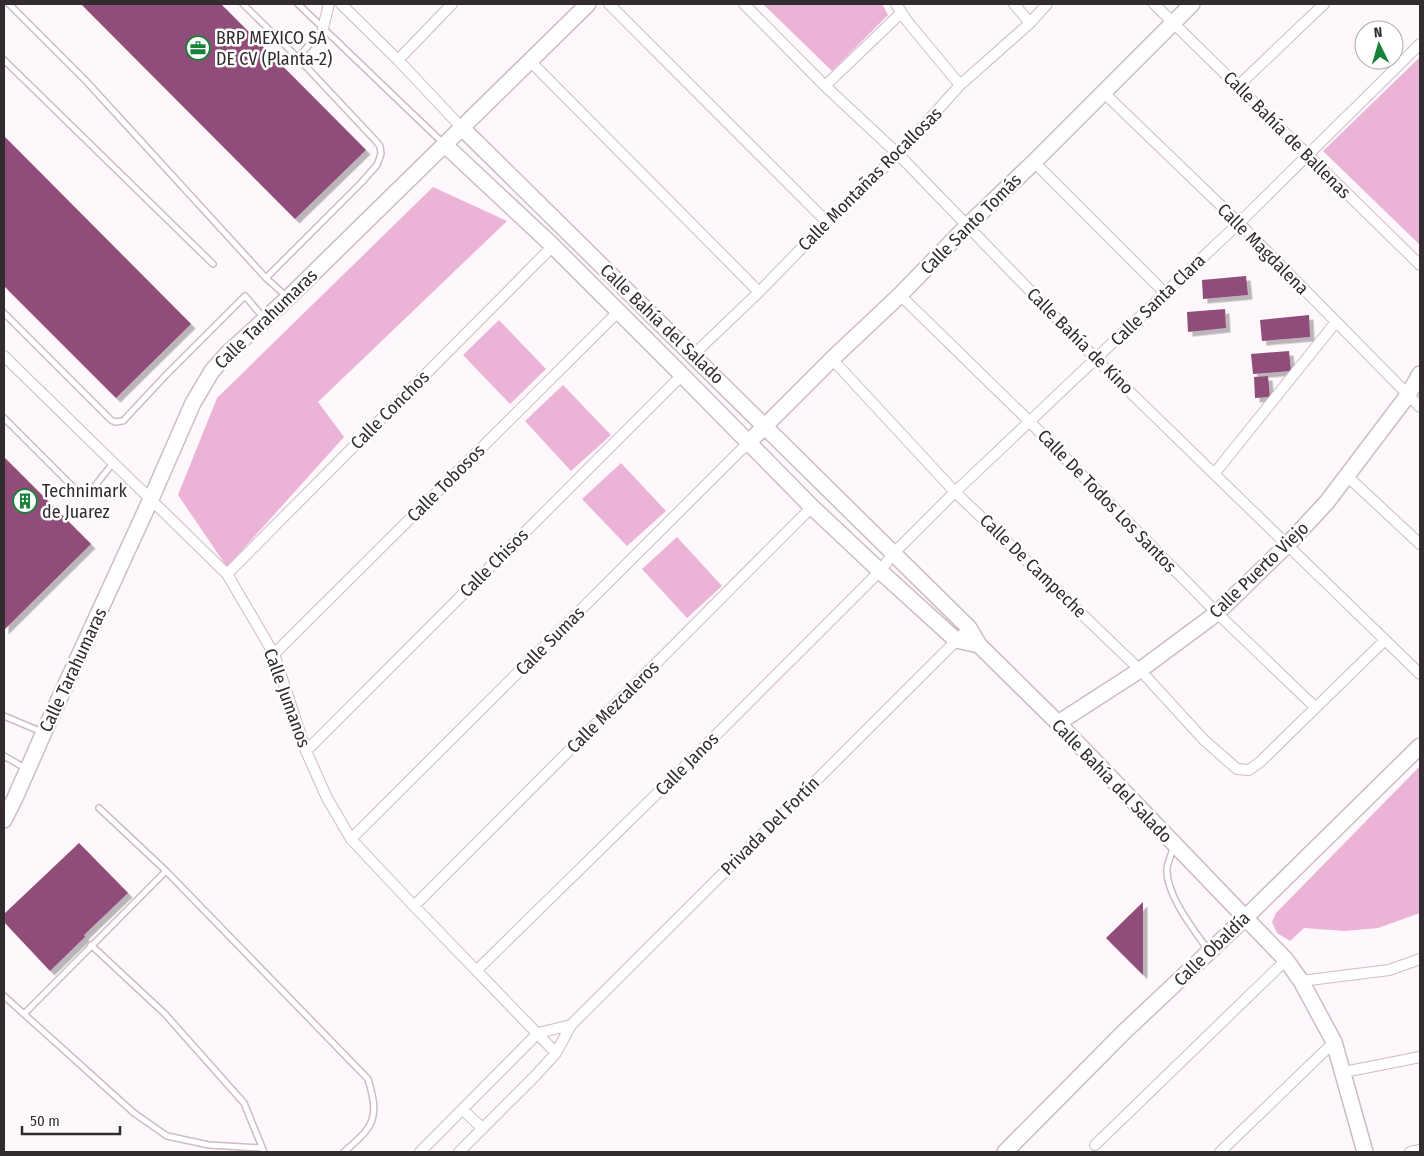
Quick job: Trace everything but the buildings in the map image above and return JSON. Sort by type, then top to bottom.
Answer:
[{"type":"street","points":[[322,28],[329,4]]},
{"type":"street","name":"Calle Bahía del Salado","points":[[341,4],[398,60],[462,128],[970,628],[979,645],[1058,723],[1174,846],[1286,960],[1301,982],[1334,1042],[1344,1072],[1362,1150]]},
{"type":"street","points":[[398,60],[452,4]]},
{"type":"street","name":"Calle Tarahumaras","points":[[4,820],[152,499],[187,416],[212,371],[227,354],[288,298],[531,62],[588,4]]},
{"type":"street","points":[[609,4],[826,222]]},
{"type":"street","name":"Calle Bahía de Kino","points":[[744,4],[825,86],[898,154],[1096,359],[1420,674]]},
{"type":"street","points":[[1014,4],[1030,23]]},
{"type":"street","name":"Calle Montañas Rocallosas","points":[[693,355],[759,292],[826,222],[898,154],[960,85],[1030,23],[1047,4]]},
{"type":"street","name":"Calle Bahía de Ballenas","points":[[1154,4],[1420,265]]},
{"type":"street","name":"Calle Santo Tomás","points":[[748,443],[900,295],[967,226],[1104,93],[1192,4]]},
{"type":"street","points":[[1238,86],[1324,4]]},
{"type":"street","points":[[825,86],[899,8],[960,85]]},
{"type":"street","name":"Calle Santa Clara","points":[[893,554],[955,492],[1239,223],[1420,44]]},
{"type":"street","points":[[531,62],[759,292]]},
{"type":"street","name":"Calle Magdalena","points":[[1104,93],[1239,223],[1420,407]]},
{"type":"street","name":"Calle Bahía del Salado","points":[[445,145],[553,246],[812,507],[880,571],[956,640],[979,645]]},
{"type":"street","points":[[1034,162],[1165,293]]},
{"type":"street","name":"Calle Conchos","points":[[228,574],[553,246]]},
{"type":"street","name":"Calle De Todos Los Santos","points":[[900,295],[1030,422],[1217,614],[1315,707]]},
{"type":"street","name":"Calle Tobosos","points":[[274,654],[618,312]]},
{"type":"street","points":[[1214,474],[1336,322]]},
{"type":"street","name":"Calle Jumanos","points":[[4,356],[228,574],[274,654],[306,751],[327,798],[351,839],[556,1053]]},
{"type":"street","name":"Calle De Campeche","points":[[832,360],[955,492],[1140,670],[1204,740],[1237,769],[1254,768],[1315,707]]},
{"type":"street","name":"Calle Chisos","points":[[306,751],[682,374]]},
{"type":"street","name":"Calle Puerto Viejo","points":[[1058,723],[1140,670],[1217,614],[1287,545],[1327,502],[1408,395],[1420,374]]},
{"type":"street","name":"Calle Sumas","points":[[351,839],[748,443]]},
{"type":"street","points":[[1348,476],[1420,544]]},
{"type":"street","name":"Calle Mezcaleros","points":[[414,906],[812,507]]},
{"type":"street","name":"Calle Janos","points":[[477,970],[880,571],[893,554]]},
{"type":"street","name":"Privada Del Fortín","points":[[458,1152],[536,1076],[556,1053],[571,1025],[970,628]]},
{"type":"street","points":[[1315,707],[1384,641]]},
{"type":"street","name":"Calle Obaldía","points":[[1005,1152],[1125,1031],[1245,918],[1420,746]]},
{"type":"street","points":[[1301,982],[1389,970],[1420,959]]},
{"type":"street","points":[[1095,1145],[1286,960]]},
{"type":"street","name":"Privada Del Fortín","points":[[538,1034],[571,1025]]},
{"type":"street","points":[[420,1152],[538,1034]]},
{"type":"street","points":[[1220,1152],[1334,1042]]},
{"type":"street","points":[[1344,1072],[1420,1056]]},
{"type":"street","points":[[463,1110],[482,1128]]},
{"type":"street","points":[[1410,1152],[1420,1150]]},
{"type":"lane","points":[[243,4],[298,58],[374,139],[380,146],[381,154],[377,165],[361,183],[266,278]]},
{"type":"lane","points":[[298,4],[445,145]]},
{"type":"lane","points":[[13,5],[86,81],[266,278],[288,298]]},
{"type":"lane","points":[[298,58],[322,28]]},
{"type":"lane","points":[[4,60],[213,264]]},
{"type":"lane","points":[[4,313],[111,420],[118,422],[123,422],[166,375],[245,296],[264,320]]},
{"type":"lane","points":[[4,418],[78,492],[89,493],[114,462]]},
{"type":"lane","points":[[4,716],[44,732]]},
{"type":"lane","points":[[4,756],[28,770]]},
{"type":"lane","points":[[99,808],[166,871],[368,1079],[374,1100],[374,1121],[361,1137],[344,1152]]},
{"type":"lane","points":[[1174,846],[1167,869],[1171,892],[1185,918],[1209,951]]},
{"type":"lane","points":[[24,1014],[166,871]]},
{"type":"lane","points":[[4,996],[134,1113],[167,1136],[209,1145],[262,1150],[244,1104],[165,1014],[91,945]]},
{"type":"shaded area","points":[[763,4],[882,4],[888,15],[832,71]]},
{"type":"shaded area","points":[[1420,57],[1420,245],[1323,151]]},
{"type":"shaded area","points":[[433,187],[507,221],[318,402],[344,437],[227,567],[178,495],[217,398]]},
{"type":"shaded area","points":[[499,320],[546,369],[510,404],[463,355]]},
{"type":"shaded area","points":[[563,385],[611,435],[571,471],[525,421]]},
{"type":"shaded area","points":[[621,463],[666,511],[627,546],[582,499]]},
{"type":"shaded area","points":[[677,537],[722,586],[687,618],[642,569]]},
{"type":"shaded area","points":[[1420,766],[1420,913],[1378,928],[1345,931],[1304,928],[1290,941],[1277,933],[1272,922],[1276,913]]},
{"type":"place","name":"BRP MEXICO SA DE CV (Planta-2)","points":[[198,48]]},
{"type":"place","name":"Technimark de Juarez","points":[[25,501]]}]
